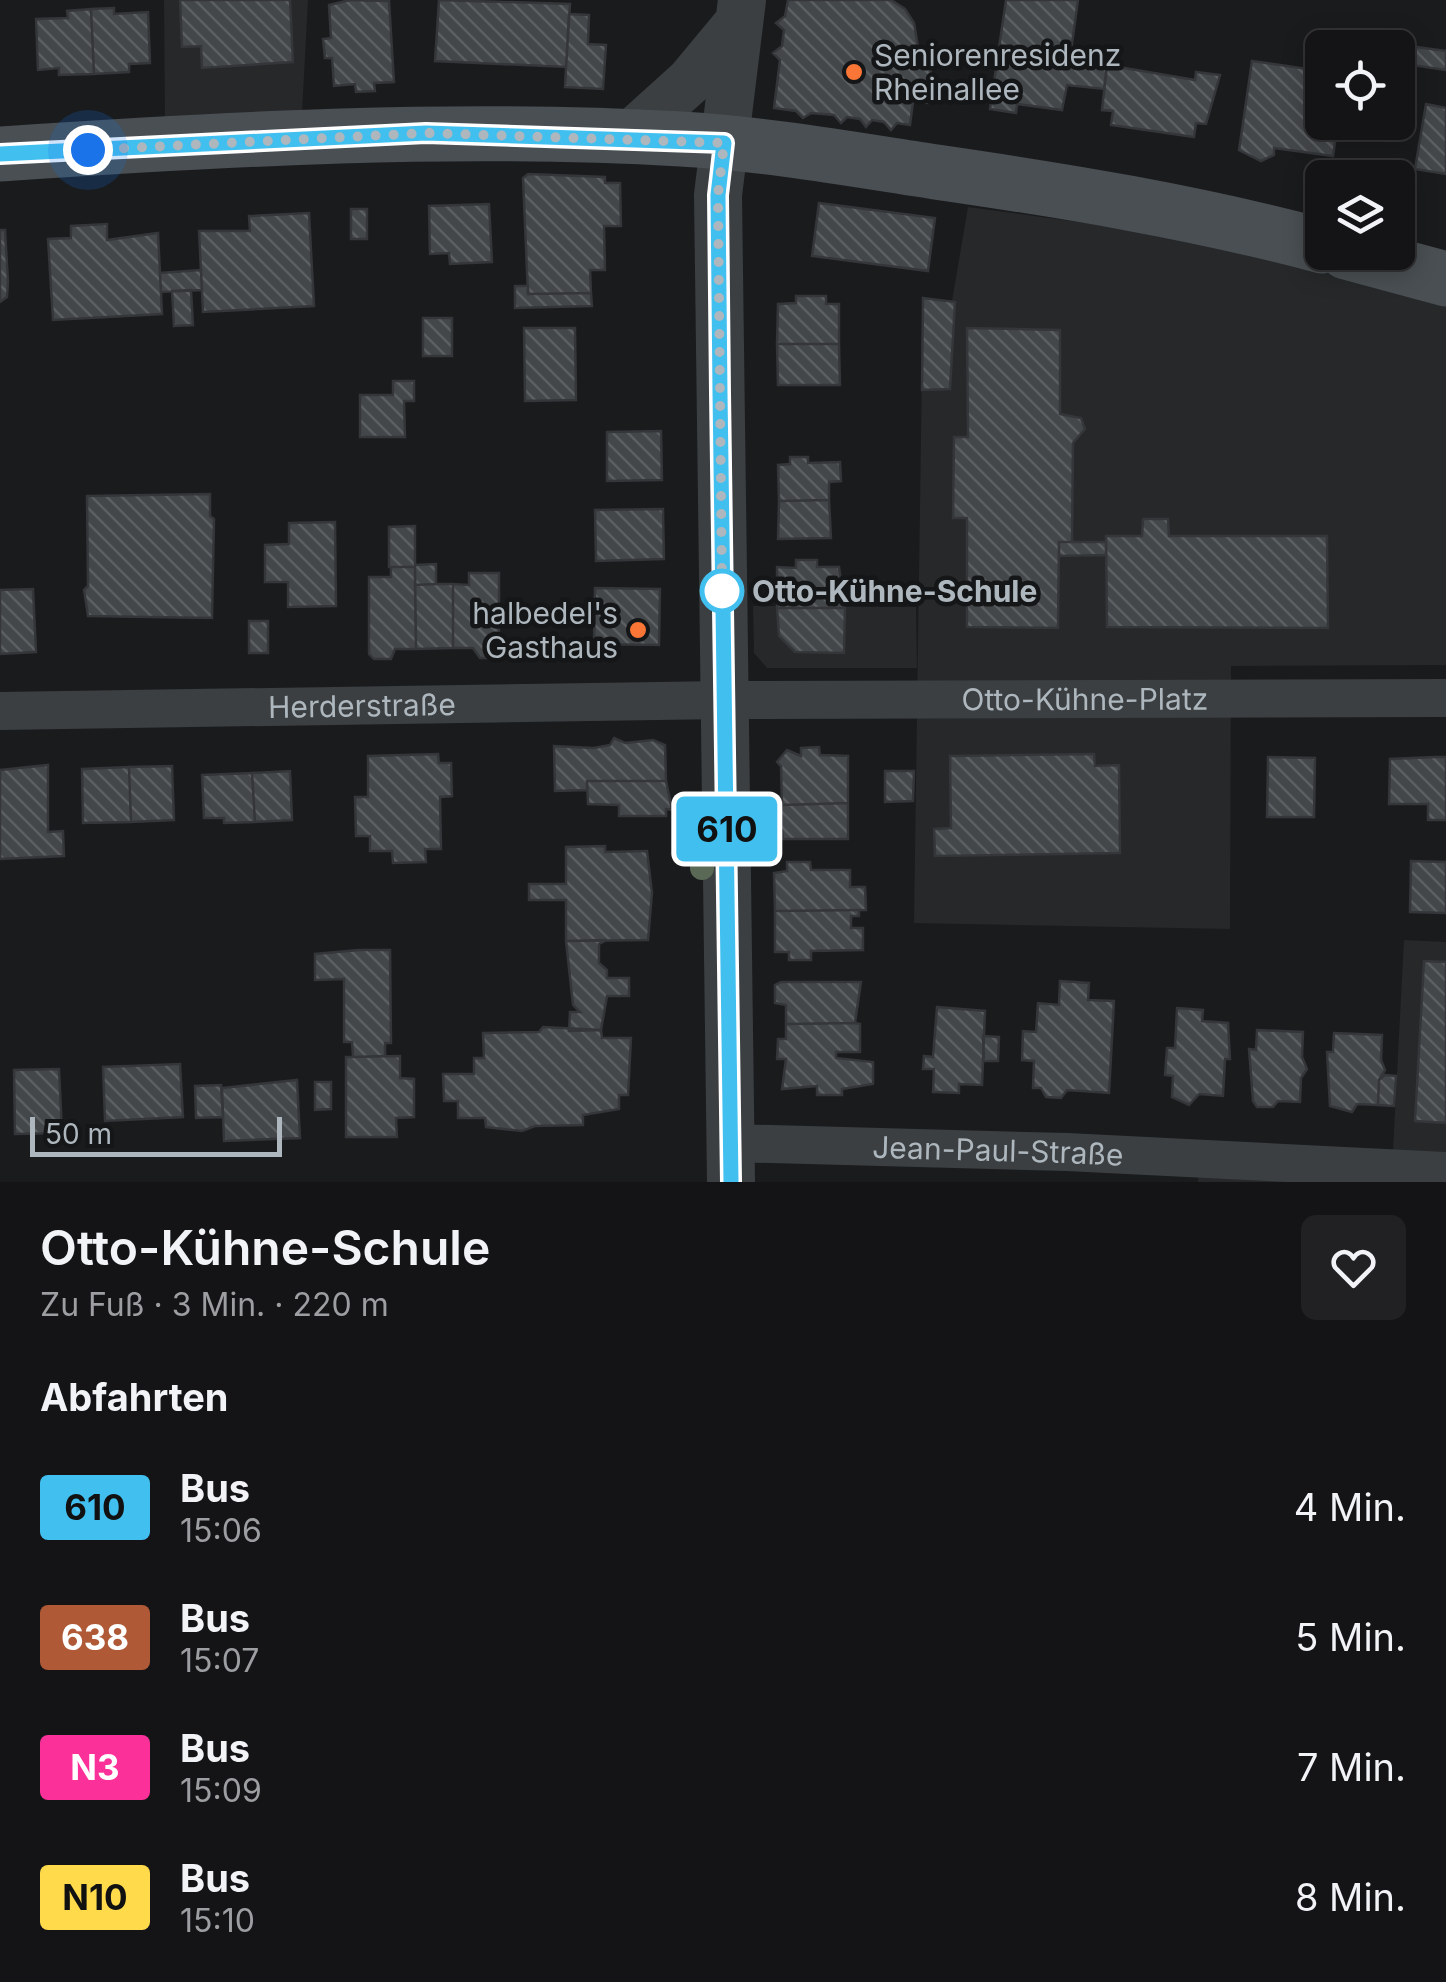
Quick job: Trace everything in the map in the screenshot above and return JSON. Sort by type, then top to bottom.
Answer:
[{"type":"main road","points":[[0,154],[347,135],[628,137],[724,143],[1166,208],[1305,242]]},
{"type":"main road","points":[[1413,270],[1446,279]]},
{"type":"street","points":[[628,137],[690,81],[741,11]]},
{"type":"street","points":[[730,1162],[718,195],[741,11]]},
{"type":"street","name":"Otto-Kühne-Platz","points":[[724,700],[1446,698]]},
{"type":"street","name":"Herderstraße","points":[[0,711],[724,700]]},
{"type":"street","name":"Jean-Paul-Straße","points":[[730,1162],[1086,1153],[1446,1172]]},
{"type":"shaded area","points":[[164,0],[308,0],[302,113],[165,119]]},
{"type":"shaded area","name":"Otto-Kühne-Schule","points":[[968,207],[1188,237],[1446,304],[1446,665],[1231,666],[1230,929],[914,923],[923,298],[952,301]]},
{"type":"shaded area","points":[[753,606],[916,607],[917,668],[767,668],[754,653]]},
{"type":"shaded area","points":[[1404,940],[1446,942],[1446,1182],[1198,1182],[1200,1158],[1392,1169]]},
{"type":"building","points":[[180,0],[290,0],[293,62],[202,68],[201,46],[182,47]]},
{"type":"building","points":[[350,0],[389,1],[394,82],[374,83],[375,91],[356,92],[355,84],[334,86],[332,58],[325,58],[323,39],[331,38],[329,5]]},
{"type":"building","points":[[439,0],[570,4],[566,67],[435,61]]},
{"type":"building","name":"Seniorenresidenz Rheinallee","points":[[788,0],[891,0],[905,9],[914,23],[919,53],[932,54],[929,103],[913,102],[910,125],[897,123],[891,130],[884,122],[872,120],[866,127],[860,119],[847,117],[841,123],[834,115],[811,113],[803,118],[796,111],[774,108],[780,60],[773,53],[782,46],[784,30],[776,23],[785,16]]},
{"type":"building","points":[[1006,0],[1078,0],[1070,58],[1107,65],[1104,89],[1067,85],[1062,110],[1017,104],[1016,113],[990,109]]},
{"type":"building","points":[[114,8],[114,14],[148,12],[150,63],[129,64],[129,72],[94,74],[91,9]]},
{"type":"building","points":[[91,9],[94,74],[59,75],[59,68],[38,70],[36,19],[68,18],[67,11]]},
{"type":"building","points":[[569,14],[589,15],[588,44],[606,45],[603,89],[565,87]]},
{"type":"building","points":[[1415,47],[1446,51],[1446,70],[1415,65]]},
{"type":"building","points":[[1252,61],[1305,69],[1305,140],[1335,140],[1333,156],[1274,148],[1274,155],[1261,161],[1239,150]]},
{"type":"building","points":[[1107,65],[1195,80],[1196,72],[1220,75],[1206,124],[1196,123],[1194,137],[1111,125],[1113,111],[1102,110]]},
{"type":"building","points":[[1426,104],[1446,108],[1446,174],[1415,169]]},
{"type":"building","points":[[528,174],[605,177],[605,183],[620,183],[621,226],[604,226],[605,270],[590,270],[591,293],[528,294],[523,178]]},
{"type":"building","points":[[819,203],[935,218],[928,271],[812,256]]},
{"type":"building","points":[[489,204],[492,262],[450,264],[449,253],[430,254],[429,206]]},
{"type":"building","points":[[351,209],[367,209],[367,239],[351,239]]},
{"type":"building","points":[[309,213],[314,306],[203,312],[199,231],[250,231],[249,216]]},
{"type":"building","points":[[107,224],[107,240],[158,233],[162,314],[53,320],[48,239],[71,238],[71,226]]},
{"type":"building","points":[[0,230],[5,230],[8,282],[7,297],[0,302]]},
{"type":"building","points":[[201,270],[202,290],[161,292],[160,273]]},
{"type":"building","points":[[515,286],[528,286],[528,294],[591,293],[592,306],[515,308]]},
{"type":"building","points":[[191,290],[193,325],[174,326],[172,291]]},
{"type":"building","points":[[796,296],[826,296],[826,304],[839,304],[839,344],[777,344],[778,304],[796,303]]},
{"type":"building","points":[[923,298],[955,302],[950,389],[922,390]]},
{"type":"building","points":[[423,318],[452,318],[452,356],[423,356]]},
{"type":"building","points":[[524,328],[575,328],[576,400],[525,401]]},
{"type":"building","points":[[967,328],[1060,330],[1060,414],[1081,418],[1085,429],[1073,443],[1072,542],[1059,542],[1058,628],[967,627],[967,518],[953,518],[954,437],[968,437]]},
{"type":"building","points":[[777,344],[839,344],[840,385],[778,385]]},
{"type":"building","points":[[393,381],[414,381],[414,401],[404,401],[405,437],[360,437],[360,395],[393,395]]},
{"type":"building","points":[[661,431],[662,480],[607,481],[607,432]]},
{"type":"building","points":[[790,457],[808,457],[808,463],[840,462],[841,481],[829,482],[829,500],[779,501],[778,465],[790,464]]},
{"type":"building","points":[[210,494],[210,516],[214,519],[212,618],[88,616],[84,590],[88,586],[87,496]]},
{"type":"building","points":[[829,500],[831,538],[778,539],[779,501]]},
{"type":"building","points":[[663,509],[664,559],[596,561],[595,510]]},
{"type":"building","points":[[1143,519],[1168,519],[1169,536],[1327,536],[1328,628],[1107,627],[1106,536],[1142,536]]},
{"type":"building","points":[[335,522],[336,606],[288,607],[288,582],[265,582],[265,545],[289,544],[289,523]]},
{"type":"building","points":[[415,526],[415,567],[389,567],[389,527]]},
{"type":"building","points":[[1059,542],[1106,542],[1106,555],[1059,556]]},
{"type":"building","points":[[796,560],[817,560],[817,567],[839,567],[845,608],[777,608],[777,567],[796,568]]},
{"type":"building","points":[[436,564],[436,584],[415,585],[415,565]]},
{"type":"building","points":[[391,567],[415,567],[416,649],[395,649],[391,659],[374,659],[369,654],[369,577],[391,577]]},
{"type":"building","points":[[469,573],[499,573],[499,651],[493,658],[480,658],[473,648],[453,648],[453,584],[469,585]]},
{"type":"building","points":[[453,584],[453,648],[416,649],[415,585]]},
{"type":"building","points":[[595,588],[660,589],[659,645],[594,644]]},
{"type":"building","points":[[33,589],[36,652],[0,654],[0,590]]},
{"type":"building","points":[[777,608],[845,608],[844,653],[795,652],[779,636]]},
{"type":"building","points":[[249,621],[268,621],[268,653],[249,653]]},
{"type":"building","points":[[614,738],[625,743],[653,740],[665,745],[666,781],[587,781],[587,790],[555,791],[554,746],[594,748],[610,745]]},
{"type":"building","points":[[819,747],[820,755],[848,756],[848,803],[782,805],[781,766],[777,762],[787,750],[801,756],[801,748]]},
{"type":"building","points":[[438,754],[439,763],[451,763],[452,796],[440,797],[441,849],[425,849],[426,862],[393,863],[392,851],[370,851],[370,836],[356,836],[355,797],[368,797],[368,756]]},
{"type":"building","points":[[1094,754],[1095,766],[1119,765],[1120,853],[935,856],[934,829],[951,828],[950,756]]},
{"type":"building","points":[[1268,757],[1315,758],[1314,817],[1267,817]]},
{"type":"building","points":[[1446,757],[1446,820],[1428,820],[1428,804],[1389,804],[1390,759]]},
{"type":"building","points":[[48,765],[48,832],[63,831],[64,856],[0,859],[0,770]]},
{"type":"building","points":[[172,766],[174,820],[131,822],[129,767]]},
{"type":"building","points":[[129,767],[131,822],[83,823],[82,769]]},
{"type":"building","points":[[290,771],[292,820],[255,822],[252,773]]},
{"type":"building","points":[[885,771],[914,771],[913,801],[885,802]]},
{"type":"building","points":[[252,773],[255,822],[224,823],[224,818],[204,818],[202,775]]},
{"type":"building","points":[[587,781],[666,781],[672,810],[666,809],[666,816],[619,816],[619,805],[588,804]]},
{"type":"building","points":[[848,803],[848,839],[783,839],[782,830],[776,826],[782,805]]},
{"type":"building","points":[[605,846],[605,852],[647,851],[652,893],[648,940],[566,941],[566,900],[529,900],[529,884],[566,884],[566,847]]},
{"type":"building","points":[[1411,861],[1446,862],[1446,913],[1410,912]]},
{"type":"building","points":[[787,862],[810,862],[811,870],[850,870],[850,887],[865,887],[866,910],[775,911],[774,873],[787,871]]},
{"type":"building","points":[[859,910],[859,916],[851,916],[851,928],[863,928],[863,950],[811,951],[811,960],[789,960],[789,952],[775,952],[775,911]]},
{"type":"building","points":[[607,940],[599,944],[599,963],[607,970],[607,978],[629,978],[629,996],[607,996],[601,1030],[569,1031],[570,1012],[580,1012],[573,1005],[566,941]]},
{"type":"building","points":[[390,950],[391,1043],[385,1043],[385,1056],[353,1057],[352,1042],[344,1042],[344,979],[315,980],[315,954]]},
{"type":"building","points":[[1424,961],[1446,962],[1446,1123],[1415,1121]]},
{"type":"building","points":[[1060,981],[1089,983],[1088,1000],[1114,1001],[1109,1093],[1067,1090],[1061,1098],[1046,1097],[1041,1088],[1033,1088],[1034,1061],[1022,1060],[1023,1031],[1036,1032],[1038,1003],[1059,1005]]},
{"type":"building","points":[[861,982],[855,1023],[786,1024],[786,1005],[775,1003],[775,985]]},
{"type":"building","points":[[937,1007],[985,1011],[982,1085],[959,1084],[959,1093],[933,1092],[934,1069],[923,1069],[924,1056],[933,1057]]},
{"type":"building","points":[[1177,1008],[1203,1010],[1202,1021],[1228,1023],[1230,1059],[1225,1059],[1223,1096],[1199,1094],[1189,1105],[1172,1097],[1173,1076],[1165,1075],[1167,1048],[1175,1048]]},
{"type":"building","points":[[786,1024],[860,1024],[860,1052],[836,1052],[836,1058],[873,1062],[873,1084],[842,1089],[842,1095],[817,1095],[817,1086],[782,1089],[786,1059],[777,1059],[778,1039],[786,1039]]},
{"type":"building","points":[[543,1027],[601,1030],[602,1038],[631,1038],[628,1095],[619,1095],[619,1109],[583,1115],[583,1125],[535,1126],[522,1131],[486,1127],[485,1118],[458,1118],[458,1101],[444,1101],[443,1074],[474,1074],[474,1058],[484,1058],[483,1033],[539,1032]]},
{"type":"building","points":[[1257,1030],[1303,1032],[1302,1057],[1307,1069],[1301,1078],[1300,1102],[1278,1101],[1273,1107],[1257,1107],[1253,1101],[1249,1049],[1256,1050]]},
{"type":"building","points":[[1334,1033],[1382,1035],[1381,1060],[1385,1070],[1379,1080],[1378,1105],[1357,1104],[1352,1112],[1330,1106],[1327,1052],[1333,1052]]},
{"type":"building","points":[[983,1036],[999,1037],[998,1061],[984,1061]]},
{"type":"building","points":[[400,1056],[400,1078],[414,1079],[414,1117],[396,1118],[397,1137],[346,1137],[346,1057]]},
{"type":"building","points":[[180,1064],[183,1117],[105,1121],[103,1067]]},
{"type":"building","points":[[59,1069],[62,1133],[15,1134],[14,1070]]},
{"type":"building","points":[[1385,1075],[1396,1076],[1394,1106],[1378,1105],[1379,1080]]},
{"type":"building","points":[[297,1080],[300,1138],[224,1141],[222,1088]]},
{"type":"building","points":[[315,1082],[331,1082],[331,1109],[315,1110]]},
{"type":"building","points":[[221,1085],[223,1117],[196,1118],[195,1086]]},
{"type":"bus line","name":"610","points":[[0,154],[426,133],[724,143],[718,195],[731,1182]]},
{"type":"place","name":"Seniorenresidenz Rheinallee","points":[[854,72]]},
{"type":"place","name":"Otto-Kühne-Schule","points":[[722,591]]},
{"type":"place","name":"halbedel's Gasthaus","points":[[638,630]]},
{"type":"route","points":[[88,150],[426,133],[724,143],[718,195],[722,591]]}]
